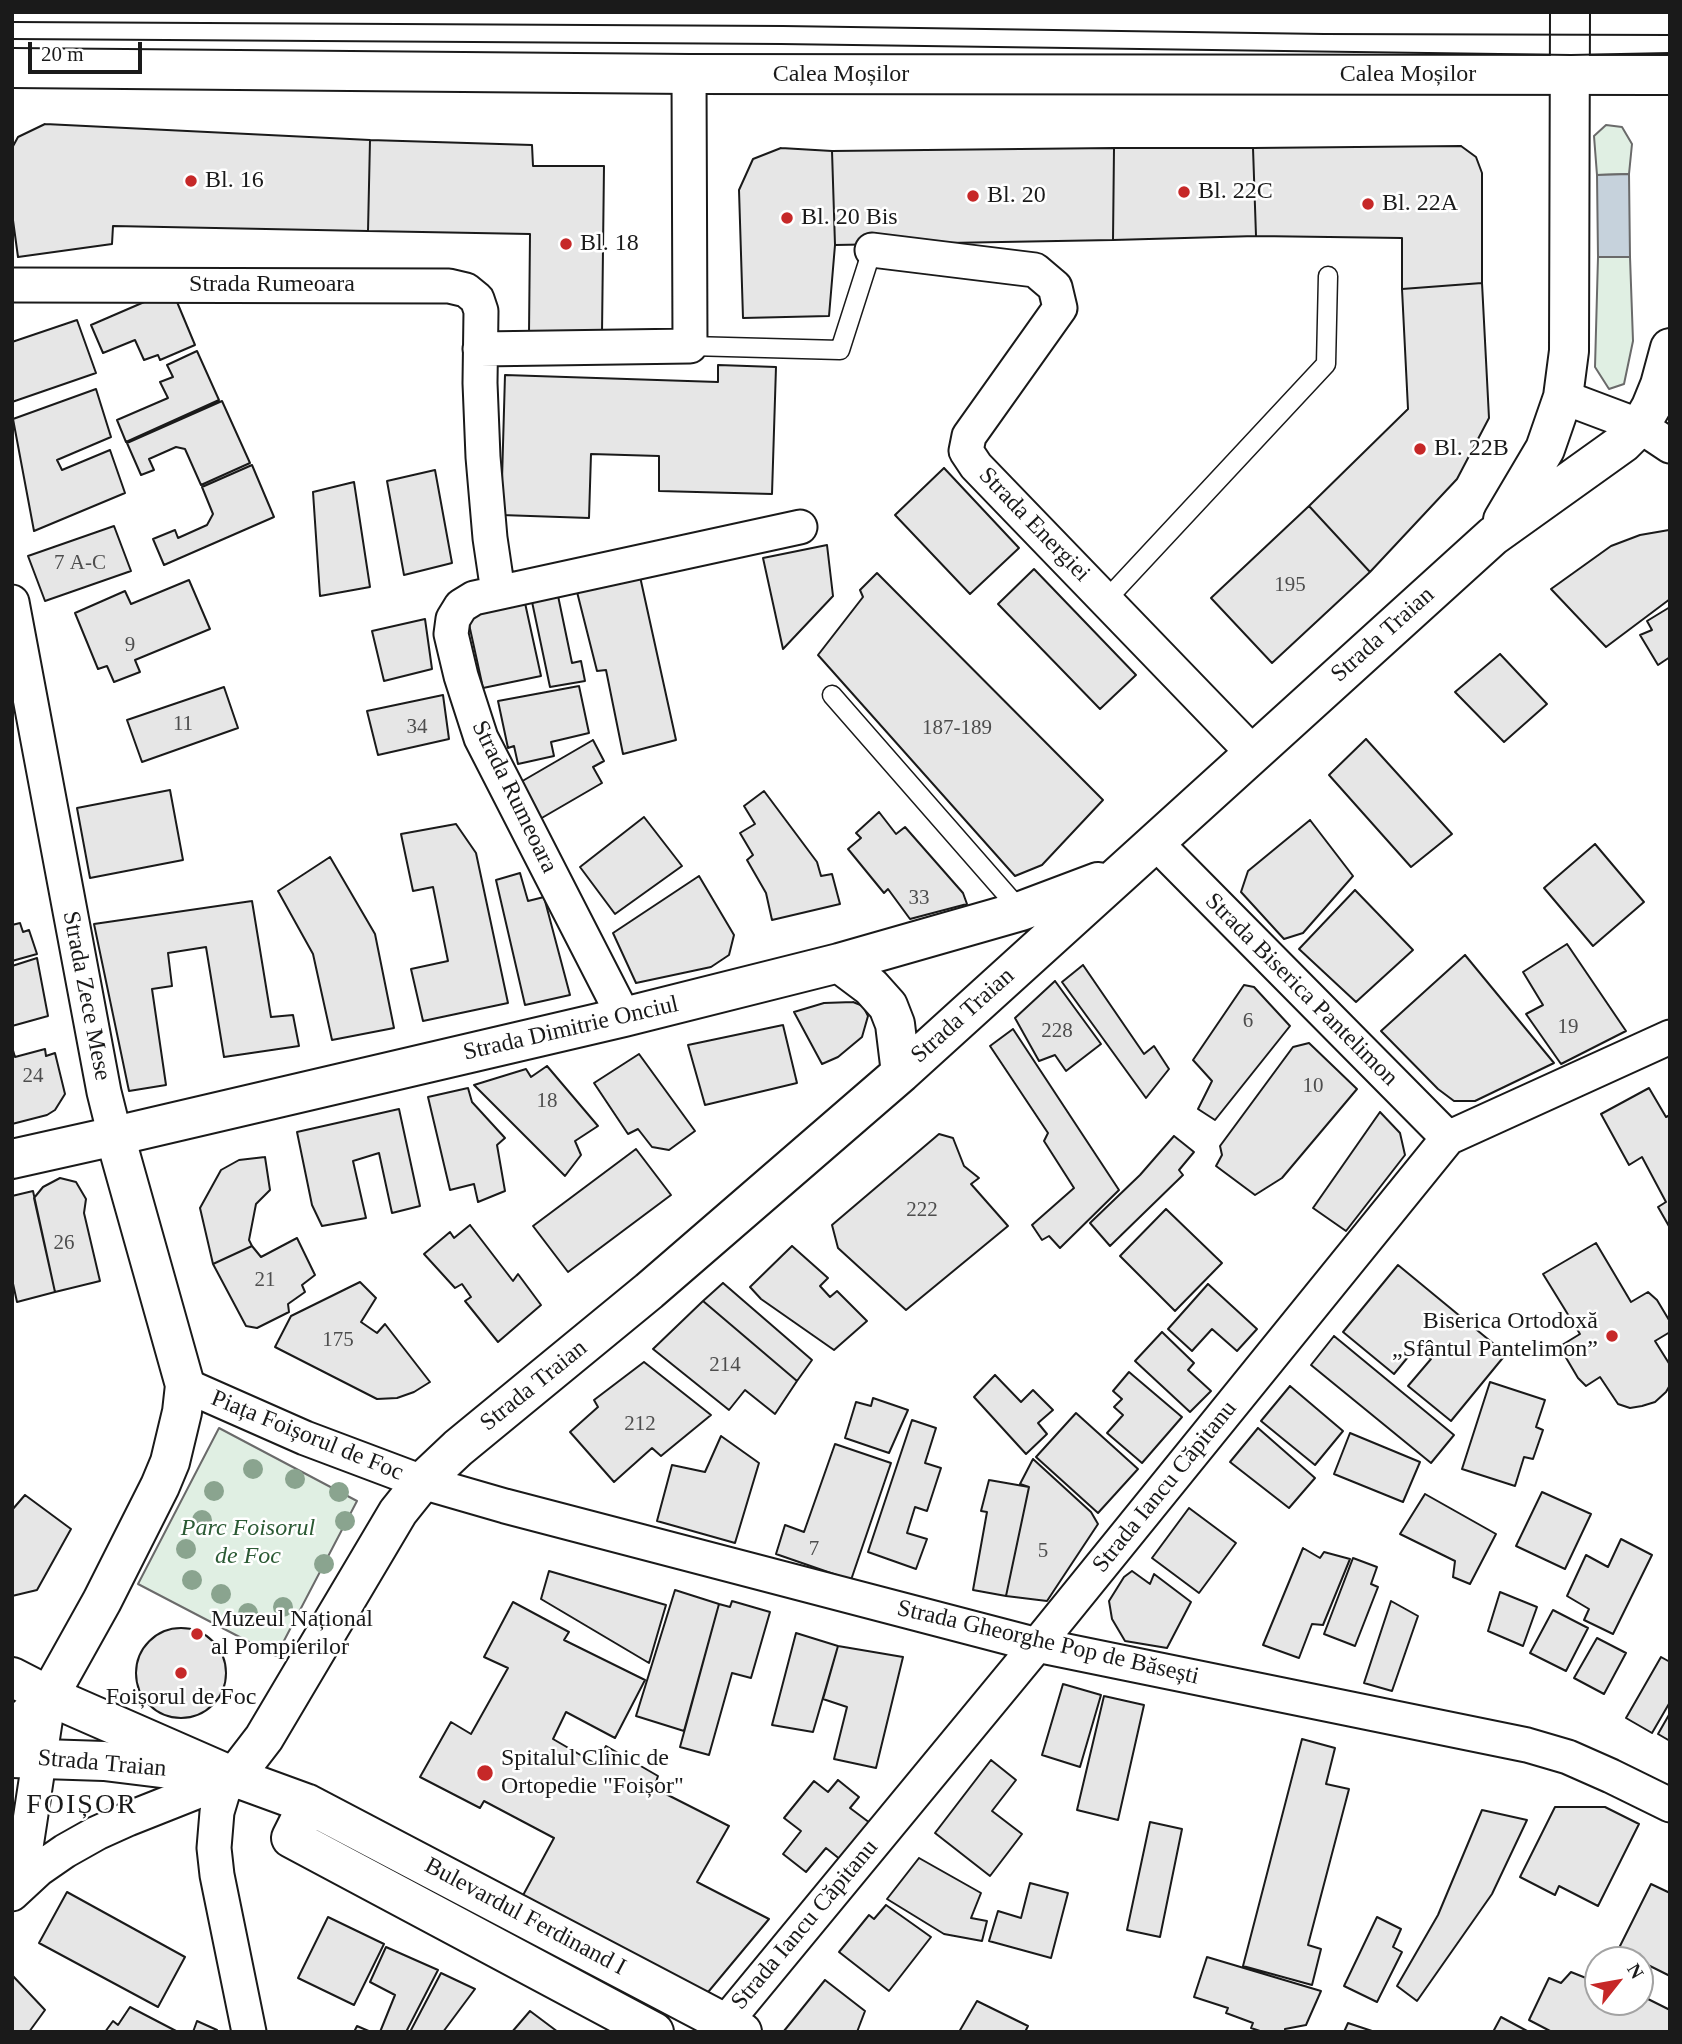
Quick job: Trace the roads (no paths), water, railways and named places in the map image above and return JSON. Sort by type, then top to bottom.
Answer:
[{"type":"main road","name":"Strada Traian","points":[[1493,536],[1545,449],[1563,397],[1569,351],[1570,23]]},
{"type":"main road","name":"Calea Moșilor","points":[[12,68],[689,74],[1670,75]]},
{"type":"main road","name":"Strada Traian","points":[[422,1482],[458,1448],[649,1291],[901,1073],[1493,536],[1603,458],[1655,436],[1660,385],[1670,348]]},
{"type":"main road","name":"Strada Dimitrie Onciul","points":[[12,1159],[624,1017],[839,963],[1021,911],[1123,871]]},
{"type":"main road","points":[[839,963],[871,986],[888,1006],[895,1024],[901,1073]]},
{"type":"main road","name":"Strada Zece Mese","points":[[115,1136],[184,1385]]},
{"type":"main road","name":"Piața Foișorul de Foc","points":[[49,1696],[102,1601],[160,1486],[177,1437],[184,1385]]},
{"type":"main road","name":"Piața Foișorul de Foc","points":[[234,1777],[264,1738],[398,1512],[422,1482]]},
{"type":"main road","name":"Bulevardul Ferdinand I","points":[[12,1677],[49,1696],[234,1777],[308,1804],[734,2027]]},
{"type":"main road","name":"Strada Traian","points":[[12,1731],[49,1696]]},
{"type":"main road","name":"Strada Traian","points":[[26,1758],[104,1761],[234,1777]]},
{"type":"main road","name":"Bulevardul Ferdinand I","points":[[308,1804],[291,1838],[654,2032]]},
{"type":"street","points":[[480,349],[690,345],[689,74]]},
{"type":"street","name":"Strada Energiei","points":[[872,250],[1035,270],[1055,287],[1060,308],[969,436],[966,451],[976,466],[1253,753]]},
{"type":"street","name":"Strada Rumeoara","points":[[12,285],[449,286],[466,290],[477,299],[481,311],[483,457],[498,593]]},
{"type":"street","points":[[1563,397],[1655,436]]},
{"type":"street","name":"Strada Rumeoara","points":[[624,1017],[481,738],[451,634],[453,619],[461,606],[474,598],[800,527]]},
{"type":"street","name":"Strada Zece Mese","points":[[12,602],[104,1092],[115,1136]]},
{"type":"street","name":"Strada Biserica Pantelimon","points":[[1155,842],[1448,1138]]},
{"type":"street","name":"Strada Iancu Căpitanu","points":[[734,2027],[1037,1645],[1448,1138],[1670,1037]]},
{"type":"street","name":"Piața Foișorul de Foc","points":[[184,1385],[305,1438],[422,1482]]},
{"type":"street","name":"Strada Gheorghe Pop de Băsești","points":[[422,1482],[518,1510],[1037,1645],[1528,1745],[1579,1762],[1670,1805]]},
{"type":"street","points":[[16,1890],[26,1758],[49,1696]]},
{"type":"street","points":[[16,1890],[65,1851],[97,1833],[234,1777]]},
{"type":"street","points":[[234,1777],[223,1792],[217,1812],[214,1848],[249,2032]]},
{"type":"lane","points":[[690,345],[840,349],[872,250]]},
{"type":"lane","points":[[1107,599],[1326,364],[1328,276]]},
{"type":"lane","points":[[832,695],[1021,911]]},
{"type":"tram line","points":[[12,22],[1670,35]]},
{"type":"tram line","points":[[12,39],[781,44],[1571,55],[1670,53]]},
{"type":"place","name":"Bl. 16","points":[[191,181]]},
{"type":"place","name":"Bl. 22C","points":[[1184,192]]},
{"type":"place","name":"Bl. 20","points":[[973,196]]},
{"type":"place","name":"Bl. 22A","points":[[1368,204]]},
{"type":"place","name":"Bl. 20 Bis","points":[[787,218]]},
{"type":"place","name":"Bl. 18","points":[[566,244]]},
{"type":"place","name":"Bl. 22B","points":[[1420,449]]},
{"type":"place","name":"Biserica Ortodoxă „Sfântul Pantelimon”","points":[[1612,1336]]},
{"type":"place","name":"Muzeul Național al Pompierilor","points":[[197,1634]]},
{"type":"place","name":"Foișorul de Foc","points":[[181,1673]]},
{"type":"place","name":"Spitalul Clinic de Ortopedie \"Foișor\"","points":[[485,1773]]},
{"type":"district","name":"FOIȘOR","points":[[82,1806]]},
{"type":"park label","name":"Parc Foisorul de Foc","points":[[248,1543]]}]
